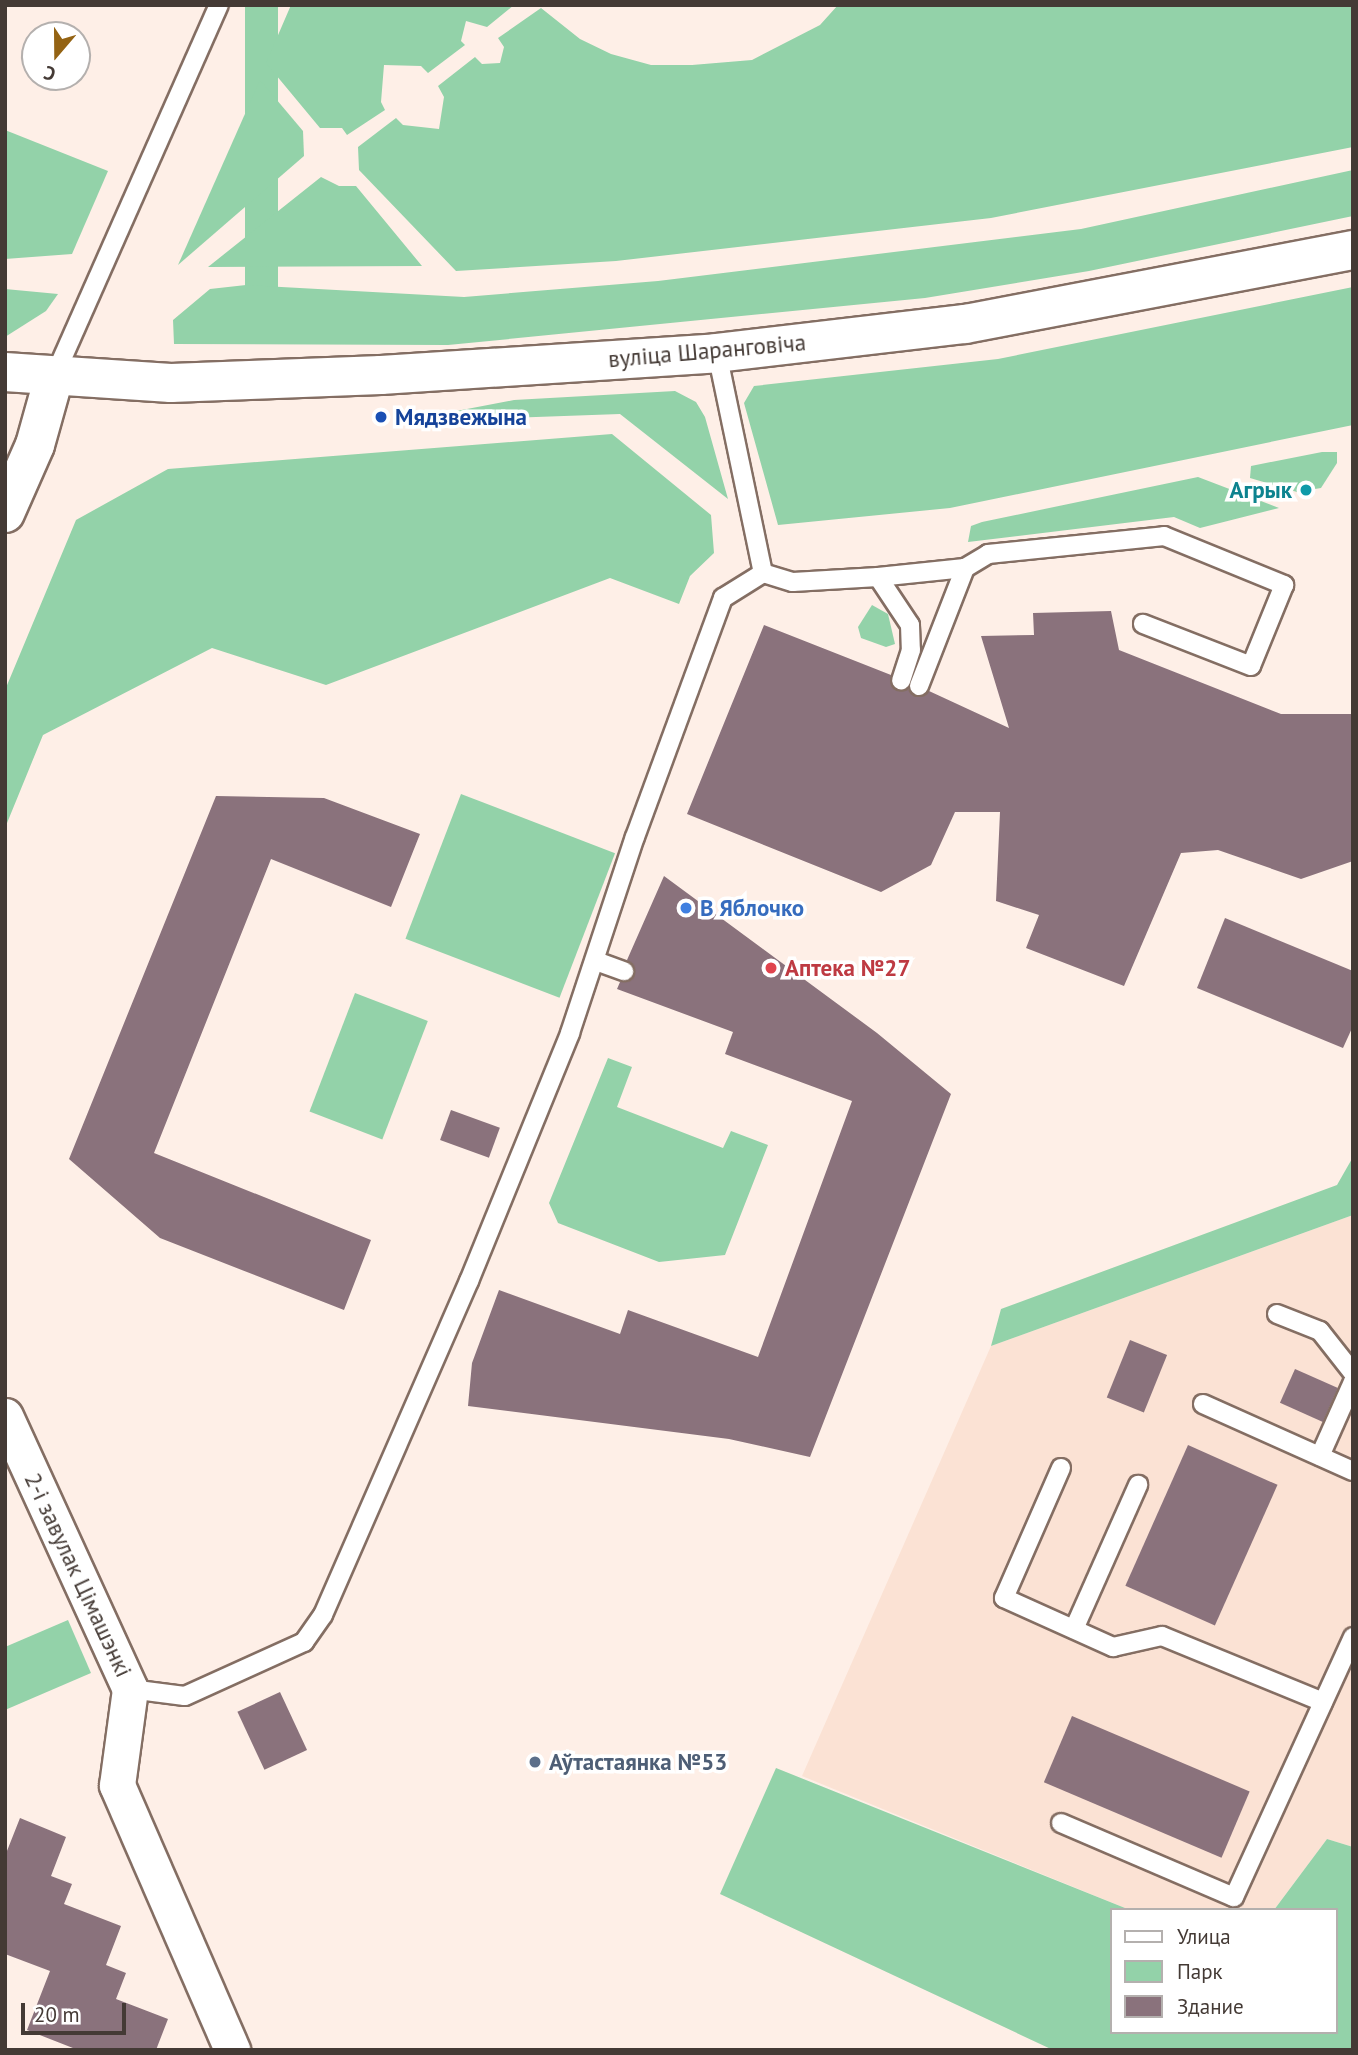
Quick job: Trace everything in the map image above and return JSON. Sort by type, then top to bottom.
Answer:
[{"type":"main road","name":"вуліца Шаранговіча","points":[[5,372],[171,383],[368,376],[717,353],[965,324],[1353,250]]},
{"type":"main road","points":[[5,513],[35,444],[54,377]]},
{"type":"street","name":"2-і завулак Цімашэнкі","points":[[5,1416],[130,1689],[117,1785],[232,2050]]},
{"type":"lane","points":[[54,377],[219,5]]},
{"type":"lane","points":[[717,353],[764,573]]},
{"type":"lane","points":[[130,1689],[185,1696],[304,1642],[323,1615],[470,1281],[596,961],[635,837],[723,598],[764,573],[793,582],[878,577],[965,568],[988,554],[1164,536],[1284,585],[1251,666],[1143,624]]},
{"type":"lane","points":[[919,686],[965,568]]},
{"type":"lane","points":[[878,577],[910,625],[911,650],[901,680]]},
{"type":"lane","points":[[596,961],[624,971]]},
{"type":"lane","points":[[1277,1314],[1320,1331],[1353,1373]]},
{"type":"lane","points":[[1320,1456],[1353,1382]]},
{"type":"lane","points":[[1203,1404],[1353,1471]]},
{"type":"lane","points":[[1060,1468],[1004,1598],[1113,1647],[1162,1636],[1323,1702]]},
{"type":"lane","points":[[1074,1629],[1138,1485]]},
{"type":"lane","points":[[1061,1823],[1234,1897],[1353,1637]]},
{"type":"shaded area","points":[[1353,1215],[1353,1847],[1327,1839],[1275,1908],[1125,1908],[802,1776],[991,1346]]},
{"type":"green space","points":[[245,5],[278,5],[278,290],[245,290]]},
{"type":"green space","points":[[291,5],[514,5],[487,27],[466,21],[461,41],[465,45],[428,73],[421,66],[384,65],[381,102],[385,110],[347,135],[342,128],[320,128],[266,63]]},
{"type":"green space","points":[[838,5],[1353,5],[1353,147],[991,218],[616,261],[456,271],[359,170],[358,147],[396,118],[403,125],[439,129],[444,97],[438,86],[475,57],[482,64],[500,63],[504,47],[498,38],[541,8],[580,39],[611,54],[651,65],[692,65],[752,60],[820,25]]},
{"type":"green space","points":[[260,80],[303,131],[304,156],[178,265]]},
{"type":"green space","points":[[5,130],[108,171],[72,254],[5,259]]},
{"type":"green space","points":[[1353,170],[1353,216],[1089,271],[925,298],[448,345],[174,344],[173,320],[210,289],[246,285],[464,297],[658,281],[1081,229]]},
{"type":"green space","points":[[321,177],[339,186],[356,186],[422,266],[208,267]]},
{"type":"green space","points":[[1353,287],[1353,425],[950,508],[778,525],[744,403],[754,386],[998,359]]},
{"type":"green space","points":[[5,289],[58,294],[46,311],[5,337]]},
{"type":"green space","points":[[675,391],[696,402],[705,417],[728,499],[620,414],[422,421],[420,418],[514,400]]},
{"type":"green space","points":[[612,434],[711,515],[714,553],[690,576],[679,604],[610,578],[326,685],[212,648],[43,735],[5,828],[5,690],[76,520],[168,469]]},
{"type":"green space","points":[[1322,452],[1337,452],[1337,463],[1321,488],[1297,492],[1250,478],[1251,466]]},
{"type":"green space","points":[[1198,477],[1279,508],[1200,528],[1174,517],[968,542],[971,526],[982,522]]},
{"type":"green space","points":[[872,605],[888,614],[895,644],[886,647],[861,638],[858,627]]},
{"type":"green space","points":[[461,794],[615,853],[559,998],[405,939]]},
{"type":"green space","points":[[355,993],[428,1021],[382,1140],[309,1112]]},
{"type":"green space","points":[[608,1058],[632,1067],[617,1107],[723,1148],[731,1131],[768,1145],[725,1255],[659,1262],[558,1223],[549,1203]]},
{"type":"green space","points":[[1353,1157],[1353,1215],[991,1346],[1001,1309],[1337,1185]]},
{"type":"green space","points":[[68,1620],[91,1673],[5,1710],[5,1647]]},
{"type":"green space","points":[[776,1768],[1125,1908],[1110,1908],[1110,2034],[1337,2034],[1337,1908],[1275,1908],[1327,1839],[1353,1847],[1353,2050],[1053,2050],[720,1894]]},
{"type":"building","points":[[1111,611],[1119,650],[1281,714],[1353,714],[1353,861],[1301,879],[1218,850],[1181,853],[1124,986],[1026,948],[1039,915],[996,901],[1000,812],[955,812],[931,865],[881,892],[687,814],[764,625],[891,675],[897,690],[908,689],[920,697],[929,691],[1009,728],[981,636],[1034,635],[1033,613]]},
{"type":"building","points":[[216,796],[324,798],[420,834],[391,907],[271,859],[154,1153],[371,1240],[344,1310],[160,1238],[69,1159]]},
{"type":"building","points":[[664,876],[877,1033],[951,1094],[810,1457],[729,1439],[468,1406],[472,1363],[499,1290],[620,1334],[628,1310],[758,1357],[852,1101],[725,1054],[733,1032],[617,989],[620,982],[634,975],[627,960]]},
{"type":"building","points":[[1225,918],[1353,971],[1353,1026],[1343,1048],[1197,988]]},
{"type":"building","points":[[451,1110],[500,1128],[489,1158],[440,1140]]},
{"type":"building","points":[[1130,1340],[1167,1355],[1144,1412],[1107,1397]]},
{"type":"building","points":[[1295,1369],[1338,1388],[1323,1422],[1280,1403]]},
{"type":"building","points":[[1188,1445],[1278,1485],[1215,1626],[1125,1586]]},
{"type":"building","points":[[280,1692],[307,1750],[264,1770],[237,1712]]},
{"type":"building","points":[[1072,1716],[1250,1791],[1222,1858],[1044,1782]]},
{"type":"building","points":[[20,1818],[66,1837],[51,1876],[72,1884],[64,1904],[121,1926],[106,1965],[126,1973],[116,1999],[168,2019],[156,2050],[78,2050],[27,2030],[50,1971],[5,1954],[5,1856]]},
{"type":"place","name":"Мядзвежына","points":[[381,417]]},
{"type":"place","name":"Агрык","points":[[1306,490]]},
{"type":"place","name":"В Яблочко","points":[[686,908]]},
{"type":"place","name":"Аптека №27","points":[[771,968]]},
{"type":"place","name":"Аўтастаянка №53","points":[[535,1762]]}]
